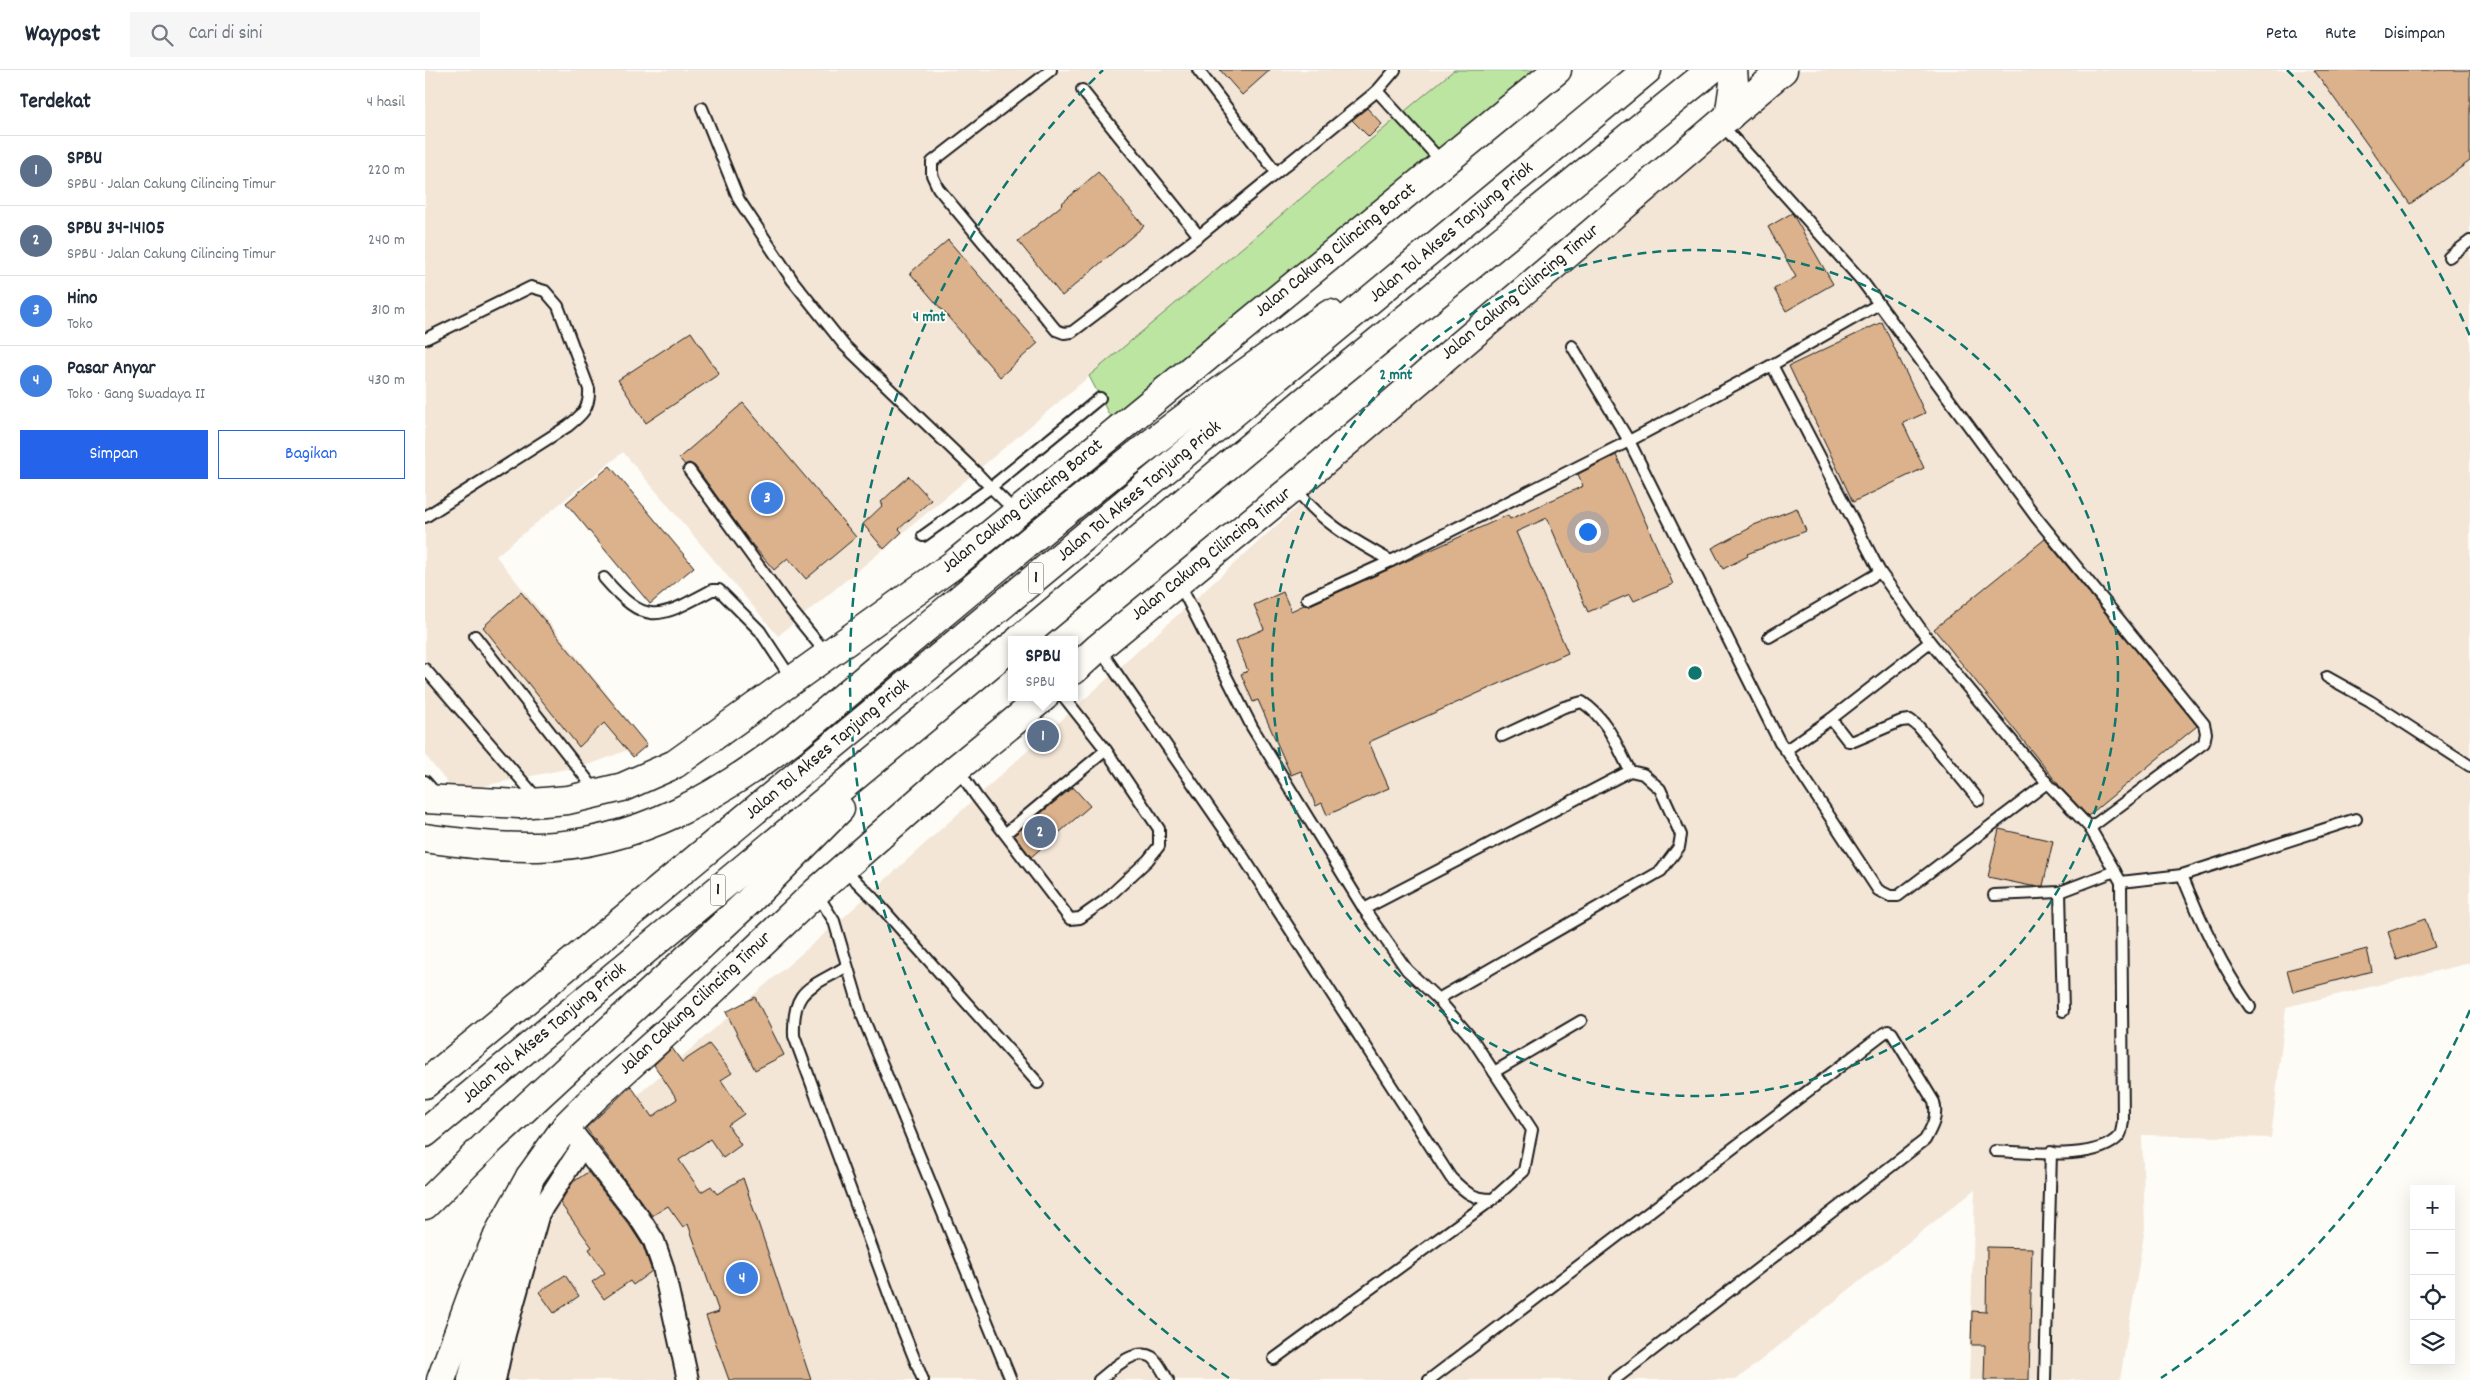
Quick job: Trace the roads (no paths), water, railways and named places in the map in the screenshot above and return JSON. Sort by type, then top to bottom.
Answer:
[{"type":"highway","name":"Jalan Cakung Cilincing Barat","points":[[431,793],[489,804],[541,803],[599,794],[649,777],[675,764],[722,732],[827,654],[920,591],[1557,70]]},
{"type":"highway","name":"Jalan Tol Akses Tanjung Priok","points":[[425,1084],[1647,70]]},
{"type":"highway","name":"Jalan Tol Akses Tanjung Priok","points":[[1024,636],[1305,401],[1711,70]]},
{"type":"highway","points":[[1725,120],[1733,83],[1733,70]]},
{"type":"highway","name":"Jalan Cakung Cilincing Timur","points":[[1078,666],[1295,487],[1783,70]]},
{"type":"highway","points":[[425,838],[515,847],[587,842],[654,824],[713,795],[753,769],[798,735],[1095,488],[1177,424],[1307,330],[1436,246]]},
{"type":"highway","name":"Jalan Tol Akses Tanjung Priok","points":[[425,1133],[1008,649]]},
{"type":"highway","name":"Jalan Cakung Cilincing Timur","points":[[441,1380],[484,1265],[530,1177],[575,1135],[816,892],[957,768],[1039,701]]},
{"type":"highway","points":[[425,1205],[514,1118],[748,902],[832,817],[919,724]]},
{"type":"highway","points":[[473,1380],[502,1267],[530,1177]]},
{"type":"street","points":[[495,1380],[505,1334],[539,1213],[575,1135],[640,1219],[654,1241],[663,1267],[688,1380]]},
{"type":"lane","points":[[1051,70],[932,162],[931,174],[938,188],[1056,330],[1064,333],[1072,332],[1199,236],[1377,91],[1395,70]]},
{"type":"lane","points":[[1198,70],[1276,172]]},
{"type":"lane","points":[[1082,90],[1199,236]]},
{"type":"lane","points":[[1377,91],[1443,163]]},
{"type":"lane","points":[[702,108],[739,200],[793,281],[844,344],[977,473],[990,488],[1002,496],[1016,513]]},
{"type":"lane","points":[[1725,120],[1862,282],[2036,517],[2204,724],[2206,732],[2204,743],[2090,828]]},
{"type":"lane","points":[[2449,257],[2470,241]]},
{"type":"lane","points":[[425,339],[531,287],[545,291],[558,306],[589,389],[589,401],[585,413],[568,426],[425,517]]},
{"type":"lane","points":[[1307,599],[1391,561],[1629,440],[1772,365],[1879,304]]},
{"type":"lane","points":[[1572,346],[1629,440],[1780,743],[1878,890],[1890,896],[1898,896],[2047,783]]},
{"type":"lane","points":[[1772,365],[1881,572],[1930,642],[2047,783],[2090,828],[2121,882],[2123,1121],[2120,1135],[2107,1145],[2082,1152],[1995,1151]]},
{"type":"lane","points":[[923,536],[990,488],[1100,398]]},
{"type":"lane","points":[[689,470],[791,610],[827,654]]},
{"type":"lane","points":[[1295,487],[1310,507],[1328,523],[1391,561]]},
{"type":"lane","points":[[1769,637],[1881,572]]},
{"type":"lane","points":[[604,578],[621,598],[640,610],[653,615],[668,613],[712,590],[719,590],[760,631],[792,679]]},
{"type":"lane","points":[[1179,582],[1252,727],[1364,909],[1407,970],[1438,999],[1473,1040],[1532,1130],[1524,1171],[1493,1199],[1274,1360]]},
{"type":"lane","points":[[475,636],[599,794]]},
{"type":"lane","points":[[1786,750],[1831,719],[1930,642]]},
{"type":"lane","points":[[1098,648],[1242,855],[1451,1178],[1462,1189],[1477,1199],[1493,1199]]},
{"type":"lane","points":[[425,669],[541,803]]},
{"type":"lane","points":[[2327,677],[2370,701],[2470,766]]},
{"type":"lane","points":[[957,768],[976,796],[1070,919],[1079,918],[1104,901],[1147,860],[1159,846],[1159,830],[1106,750],[1067,701]]},
{"type":"lane","points":[[1502,736],[1564,707],[1582,702],[1593,709],[1609,728],[1630,771]]},
{"type":"lane","points":[[1831,719],[1848,741],[1854,741],[1901,721],[1910,720],[1918,726],[1979,800]]},
{"type":"lane","points":[[1006,833],[1106,750]]},
{"type":"lane","points":[[1364,909],[1630,771],[1643,774],[1660,790],[1681,835],[1679,847],[1661,871],[1438,999]]},
{"type":"lane","points":[[2121,882],[2183,874],[2356,819]]},
{"type":"lane","points":[[843,868],[873,898],[1038,1083]]},
{"type":"lane","points":[[1994,895],[2060,892],[2115,871]]},
{"type":"lane","points":[[2183,874],[2202,924],[2231,979],[2250,1007]]},
{"type":"lane","points":[[816,892],[834,921],[862,1015],[1011,1380]]},
{"type":"lane","points":[[2060,892],[2063,1011]]},
{"type":"lane","points":[[847,966],[799,995],[793,1014],[794,1036],[923,1380]]},
{"type":"lane","points":[[1494,1072],[1581,1021]]},
{"type":"lane","points":[[1429,1380],[1884,1033],[1888,1031],[1892,1033],[1934,1102],[1936,1113],[1934,1123],[1925,1140],[1614,1380]]},
{"type":"lane","points":[[2045,1380],[2051,1152]]},
{"type":"lane","points":[[1099,1380],[1130,1357],[1142,1354],[1153,1358],[1168,1380]]},
{"type":"place","name":"Hino","points":[[767,498]]},
{"type":"place","name":"SPBU","points":[[1043,736]]},
{"type":"place","name":"SPBU 34-14105","points":[[1040,832]]},
{"type":"place","name":"Pasar Anyar","points":[[742,1278]]}]
